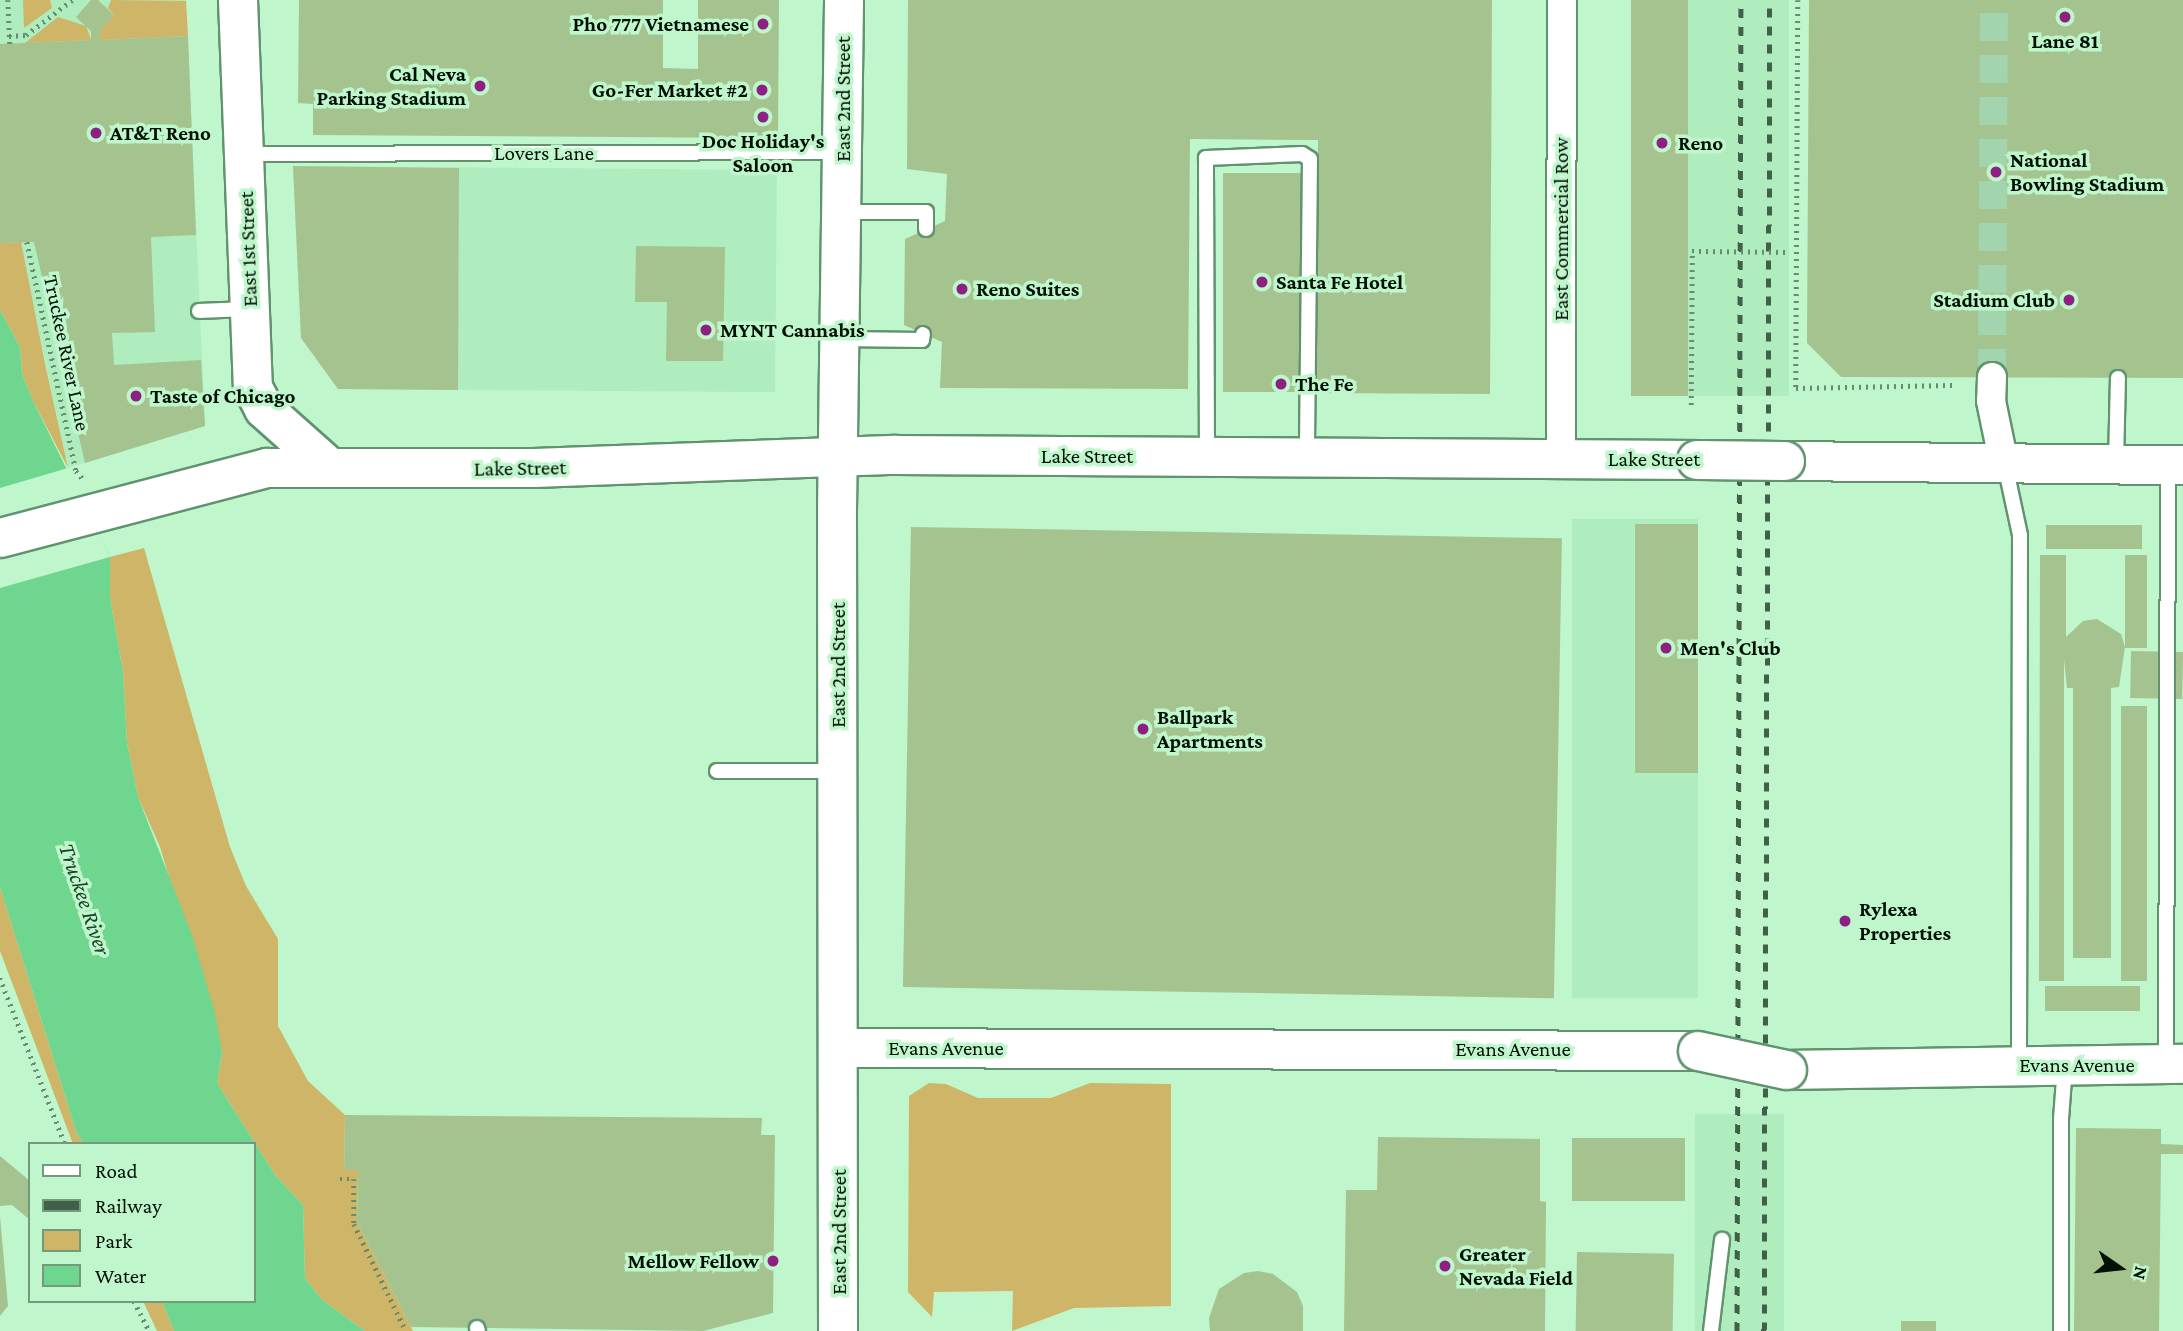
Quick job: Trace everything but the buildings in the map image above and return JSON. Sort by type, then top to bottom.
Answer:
[{"type":"street","name":"East 1st Street","points":[[238,0],[253,388],[258,400],[329,467]]},
{"type":"street","name":"East 2nd Street","points":[[838,1331],[839,457],[844,0]]},
{"type":"street","name":"East Commercial Row","points":[[1561,459],[1562,0]]},
{"type":"street","points":[[1992,377],[1991,401],[2004,464]]},
{"type":"street","name":"Lake Street","points":[[0,538],[267,468],[534,468],[839,457],[1307,457],[2175,465]]},
{"type":"street","name":"Evans Avenue","points":[[839,1048],[1698,1051],[1787,1070],[2175,1064]]},
{"type":"lane","name":"Lovers Lane","points":[[244,154],[843,152]]},
{"type":"lane","points":[[1207,457],[1206,158],[1302,154],[1310,159],[1307,457]]},
{"type":"lane","points":[[842,212],[926,212],[926,229]]},
{"type":"lane","points":[[199,310],[250,309]]},
{"type":"lane","points":[[841,339],[922,340],[923,334]]},
{"type":"lane","points":[[2116,464],[2118,378]]},
{"type":"lane","points":[[2004,464],[2020,535],[2019,1065]]},
{"type":"lane","points":[[2175,465],[2175,1064]]},
{"type":"lane","points":[[717,771],[839,771]]},
{"type":"lane","points":[[2061,1331],[2061,1119],[2065,1064]]},
{"type":"lane","points":[[1711,1331],[1722,1240]]},
{"type":"path","points":[[8,0],[10,44]]},
{"type":"path","points":[[9,36],[26,35],[72,0]]},
{"type":"path","points":[[1798,0],[1796,388],[1952,386]]},
{"type":"path","name":"Truckee River Lane","points":[[27,242],[76,471]]},
{"type":"path","points":[[1691,405],[1692,251],[1797,252]]},
{"type":"path","points":[[0,978],[64,1142]]},
{"type":"path","points":[[340,1179],[354,1179],[354,1224],[406,1331]]},
{"type":"path","points":[[136,1303],[149,1331]]},
{"type":"shaded area","name":"AT&T Reno","points":[[0,0],[186,0],[205,426],[68,468],[20,242],[0,243]]},
{"type":"shaded area","points":[[1631,0],[1789,0],[1789,396],[1631,396]]},
{"type":"shaded area","points":[[293,166],[777,170],[775,392],[338,389],[301,338]]},
{"type":"shaded area","points":[[1572,519],[1698,519],[1698,998],[1572,998]]},
{"type":"shaded area","points":[[1695,1114],[1784,1114],[1784,1331],[1695,1331]]},
{"type":"green space","points":[[23,0],[50,0],[52,8],[24,28]]},
{"type":"green space","points":[[111,0],[186,1],[188,36],[100,40],[100,30],[114,15],[108,8]]},
{"type":"green space","points":[[58,17],[86,26],[91,40],[25,43]]},
{"type":"green space","points":[[21,242],[68,468],[34,403],[22,374],[20,347],[0,310],[0,243]]},
{"type":"green space","points":[[144,548],[230,847],[246,886],[278,939],[278,1026],[308,1081],[345,1115],[344,1170],[358,1170],[357,1222],[413,1331],[365,1331],[322,1300],[305,1278],[303,1205],[275,1175],[217,1083],[222,1052],[160,847],[138,797],[127,743],[123,672],[110,598],[110,557]]},
{"type":"green space","points":[[0,887],[77,1134],[83,1142],[72,1142],[0,951]]},
{"type":"green space","points":[[929,1083],[946,1084],[978,1098],[1051,1098],[1090,1083],[1171,1084],[1171,1306],[1074,1308],[1012,1331],[1013,1291],[934,1292],[932,1317],[908,1292],[909,1096]]},
{"type":"green space","points":[[144,1303],[163,1303],[174,1331],[157,1331]]},
{"type":"water","name":"Truckee River","points":[[0,310],[20,347],[22,374],[34,403],[110,557],[110,598],[123,672],[127,743],[138,797],[192,935],[215,1013],[222,1052],[217,1083],[254,1142],[83,1142],[77,1134],[0,887]]},
{"type":"water","points":[[256,1145],[275,1175],[303,1205],[305,1278],[322,1300],[365,1331],[174,1331],[163,1303],[256,1303]]},
{"type":"pier","points":[[68,468],[110,557],[0,588],[0,488]]},
{"type":"tunnel","points":[[1992,377],[1994,0]]},
{"type":"railway","points":[[1737,1331],[1741,0]]},
{"type":"railway","points":[[1764,1331],[1770,0]]},
{"type":"place","name":"Lane 81","points":[[2065,17]]},
{"type":"place","name":"Pho 777 Vietnamese","points":[[763,24]]},
{"type":"place","name":"Cal Neva Parking Stadium","points":[[480,86]]},
{"type":"place","name":"Go-Fer Market #2","points":[[762,90]]},
{"type":"place","name":"Doc Holiday's Saloon","points":[[763,117]]},
{"type":"place","name":"AT&T Reno","points":[[96,133]]},
{"type":"place","name":"Reno","points":[[1662,143]]},
{"type":"place","name":"National Bowling Stadium","points":[[1996,172]]},
{"type":"place","name":"Santa Fe Hotel","points":[[1262,282]]},
{"type":"place","name":"Reno Suites","points":[[962,289]]},
{"type":"place","name":"Stadium Club","points":[[2069,300]]},
{"type":"place","name":"MYNT Cannabis","points":[[706,330]]},
{"type":"place","name":"The Fe","points":[[1281,384]]},
{"type":"place","name":"Taste of Chicago","points":[[136,396]]},
{"type":"place","name":"Men's Club","points":[[1666,648]]},
{"type":"place","name":"Ballpark Apartments","points":[[1143,729]]},
{"type":"place","name":"Rylexa Properties","points":[[1845,921]]},
{"type":"place","name":"Mellow Fellow","points":[[773,1261]]},
{"type":"place","name":"Greater Nevada Field","points":[[1445,1266]]}]
